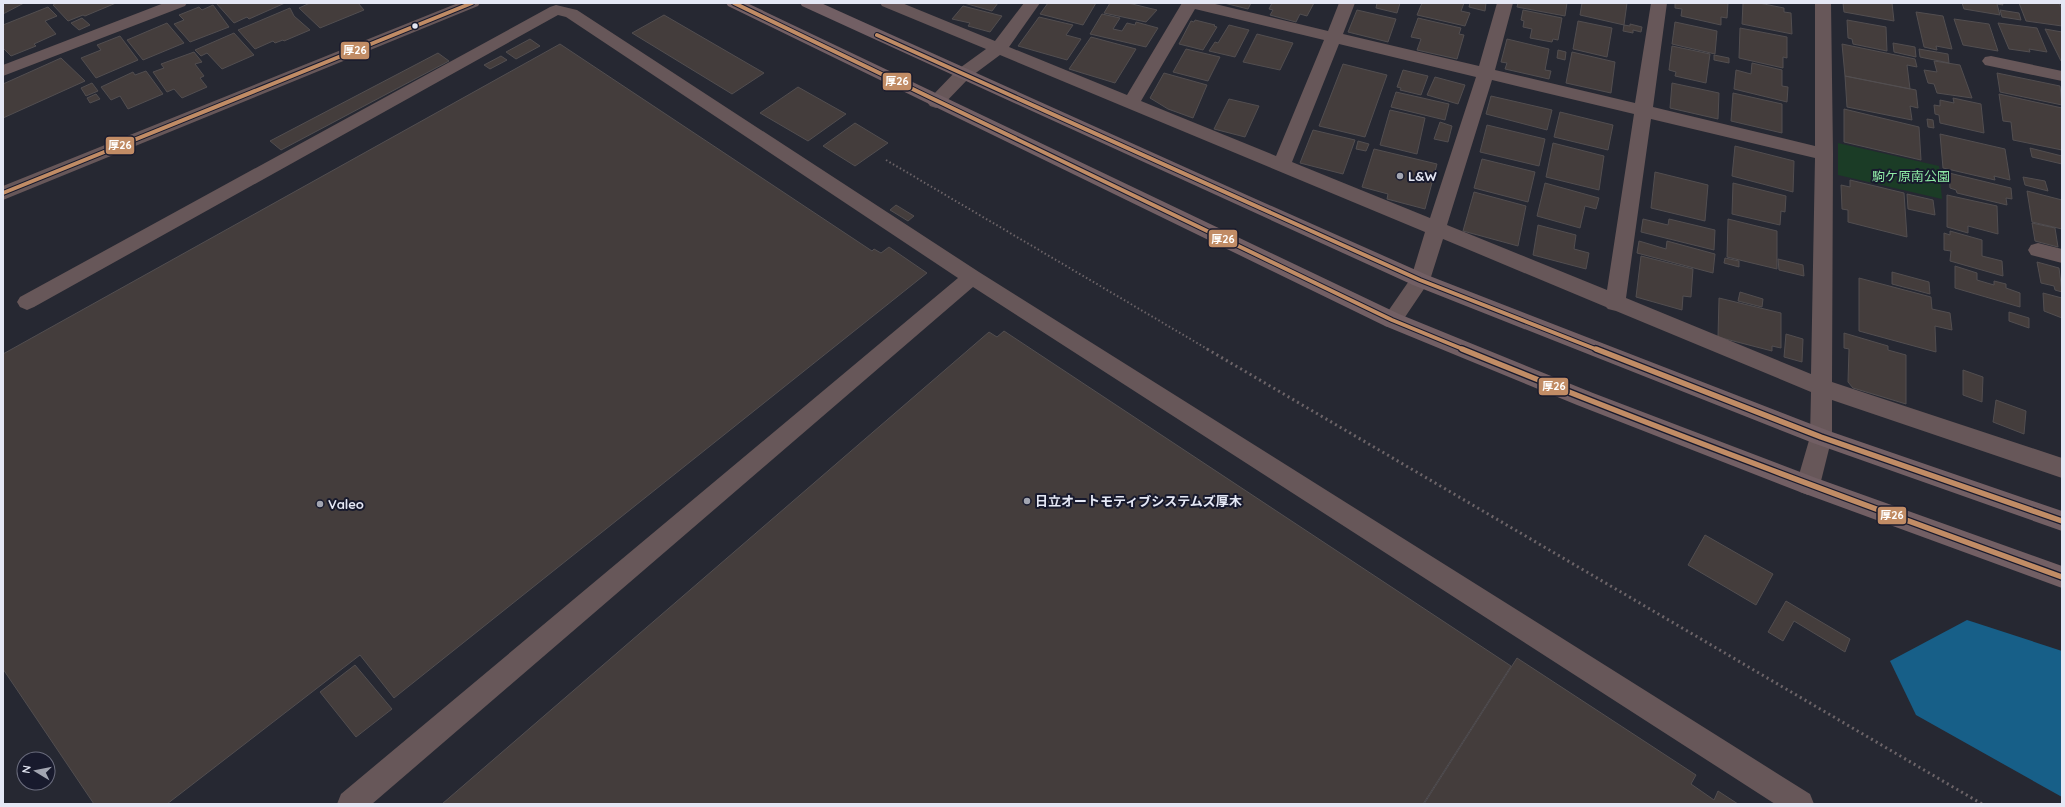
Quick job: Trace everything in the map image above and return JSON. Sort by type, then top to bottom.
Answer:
[{"type":"main road","points":[[734,3],[936,102],[1392,320],[1585,399],[1808,485],[2062,577]]},
{"type":"main road","points":[[808,3],[1242,201],[1420,280],[1821,438],[2062,521]]},
{"type":"street","points":[[3,71],[179,3]]},
{"type":"street","points":[[3,193],[472,3]]},
{"type":"street","points":[[888,3],[1616,304],[1821,387],[2062,468]]},
{"type":"street","points":[[936,102],[963,74],[999,48],[1032,3]]},
{"type":"street","points":[[1131,103],[1191,3],[1485,75],[1824,154]]},
{"type":"street","points":[[1282,165],[1347,3]]},
{"type":"street","points":[[1392,320],[1420,280],[1485,75],[1505,3]]},
{"type":"street","points":[[1616,304],[1659,3]]},
{"type":"street","points":[[1808,485],[1821,438],[1824,154],[1823,3]]},
{"type":"street","points":[[27,302],[556,10],[571,13],[972,277],[1800,804]]},
{"type":"street","points":[[1991,61],[2062,76]]},
{"type":"street","points":[[2038,250],[2062,256]]},
{"type":"street","points":[[351,804],[972,277]]},
{"type":"path","points":[[886,160],[1982,804]]},
{"type":"green space","name":"駒ケ原南公園","points":[[1838,143],[1939,166],[1942,199],[1838,175]]},
{"type":"water","points":[[1967,620],[2062,651],[2062,797],[1916,715],[1890,661]]},
{"type":"building","points":[[3,3],[24,3],[3,14]]},
{"type":"building","points":[[57,3],[116,3],[85,16],[83,15],[68,21],[53,5]]},
{"type":"building","points":[[216,3],[285,3],[249,19],[247,17],[234,23]]},
{"type":"building","points":[[310,3],[358,3],[364,10],[320,28],[299,8]]},
{"type":"building","points":[[964,3],[998,3],[992,11]]},
{"type":"building","points":[[1048,3],[1096,3],[1083,25],[1040,14]]},
{"type":"building","points":[[1110,3],[1128,3],[1157,10],[1146,22],[1104,13]]},
{"type":"building","points":[[1224,3],[1251,3],[1248,9]]},
{"type":"building","points":[[1272,3],[1314,3],[1307,16],[1300,14],[1296,22],[1270,15],[1273,10],[1269,9]]},
{"type":"building","points":[[1377,3],[1400,3],[1397,13],[1376,8]]},
{"type":"building","points":[[1422,3],[1464,3],[1461,11],[1470,13],[1465,26],[1417,15]]},
{"type":"building","points":[[1470,3],[1486,3],[1485,11],[1469,7]]},
{"type":"building","points":[[1518,3],[1567,3],[1565,16],[1517,7]]},
{"type":"building","points":[[1582,3],[1627,3],[1624,25],[1580,15]]},
{"type":"building","points":[[1675,3],[1728,3],[1727,18],[1721,17],[1721,25],[1681,16],[1682,9],[1675,8]]},
{"type":"building","points":[[1743,3],[1759,3],[1784,8],[1784,12],[1791,13],[1792,34],[1742,24]]},
{"type":"building","points":[[1843,3],[1892,3],[1894,21],[1844,12]]},
{"type":"building","points":[[1962,3],[2002,3],[2003,5],[1997,4],[2000,15],[1964,9]]},
{"type":"building","points":[[2019,3],[2059,3],[2062,9],[2062,26],[2026,21]]},
{"type":"building","points":[[213,5],[229,27],[190,42],[174,24],[184,20],[179,15],[199,7],[202,10]]},
{"type":"building","points":[[963,6],[1002,16],[990,32],[968,26],[970,23],[952,19]]},
{"type":"building","points":[[48,7],[57,16],[45,21],[56,34],[34,44],[36,46],[11,56],[3,48],[3,25]]},
{"type":"building","points":[[290,8],[294,16],[310,30],[284,41],[275,43],[273,41],[255,49],[238,30]]},
{"type":"building","points":[[1357,10],[1396,19],[1388,42],[1348,32]]},
{"type":"building","points":[[1523,10],[1562,18],[1558,40],[1553,39],[1552,42],[1530,38],[1532,29],[1523,27],[1524,21],[1521,20]]},
{"type":"building","points":[[2000,10],[2019,13],[2021,20],[2002,17]]},
{"type":"building","points":[[1916,12],[1943,16],[1952,49],[1936,46],[1937,50],[1924,47]]},
{"type":"building","points":[[1102,14],[1120,18],[1113,29],[1122,31],[1127,23],[1135,25],[1136,22],[1158,28],[1146,47],[1090,34]]},
{"type":"building","points":[[664,15],[764,73],[732,94],[632,33]]},
{"type":"building","points":[[1039,17],[1073,25],[1066,35],[1081,39],[1067,60],[1018,46]]},
{"type":"building","points":[[82,18],[90,25],[79,30],[71,23]]},
{"type":"building","points":[[1418,18],[1461,28],[1459,34],[1464,35],[1457,59],[1417,50],[1421,39],[1411,37]]},
{"type":"building","points":[[1954,19],[1989,24],[1998,51],[1963,45]]},
{"type":"building","points":[[1195,20],[1215,25],[1214,26],[1217,27],[1203,50],[1179,44],[1191,21],[1194,22]]},
{"type":"building","points":[[1847,20],[1886,27],[1887,51],[1853,44],[1852,39],[1848,38]]},
{"type":"building","points":[[1578,21],[1612,28],[1607,57],[1573,49]]},
{"type":"building","points":[[1675,22],[1717,31],[1715,54],[1672,44]]},
{"type":"building","points":[[167,23],[184,43],[143,60],[127,40]]},
{"type":"building","points":[[1998,23],[2037,28],[2047,52],[2029,49],[2030,52],[2009,49]]},
{"type":"building","points":[[1630,24],[1642,27],[1641,32],[1633,30],[1633,33],[1623,31],[1624,25],[1630,26]]},
{"type":"building","points":[[1229,25],[1249,30],[1235,57],[1209,51],[1215,42],[1218,43]]},
{"type":"building","points":[[1740,28],[1787,37],[1787,58],[1783,57],[1783,68],[1739,58]]},
{"type":"building","points":[[2045,29],[2062,32],[2062,62],[2061,61]]},
{"type":"building","points":[[234,33],[254,55],[222,69],[207,53],[201,56],[195,50]]},
{"type":"building","points":[[1257,34],[1293,43],[1280,70],[1243,62]]},
{"type":"building","points":[[120,36],[138,60],[96,78],[81,58],[101,50],[97,45]]},
{"type":"building","points":[[1091,37],[1136,49],[1115,83],[1069,69]]},
{"type":"building","points":[[530,39],[540,46],[516,59],[506,52]]},
{"type":"building","points":[[1507,39],[1549,49],[1545,70],[1551,71],[1549,79],[1505,69],[1507,63],[1501,62]]},
{"type":"building","points":[[1893,43],[1915,47],[1916,57],[1894,52]]},
{"type":"building","name":"Valeo","points":[[560,44],[872,251],[874,249],[881,253],[889,247],[927,273],[394,698],[360,655],[167,804],[94,804],[3,669],[3,354]]},
{"type":"building","points":[[1842,44],[1915,59],[1917,67],[1907,65],[1910,89],[1845,76]]},
{"type":"building","points":[[1672,46],[1710,54],[1706,83],[1675,76],[1676,72],[1669,70]]},
{"type":"building","points":[[1186,49],[1220,57],[1208,81],[1173,72]]},
{"type":"building","points":[[1919,49],[1948,54],[1949,63],[1920,57]]},
{"type":"building","points":[[1558,50],[1566,52],[1565,60],[1557,58]]},
{"type":"building","points":[[194,52],[202,62],[195,64],[204,76],[200,78],[207,87],[182,98],[174,89],[167,92],[153,72],[164,68],[161,64]]},
{"type":"building","points":[[1572,52],[1615,62],[1611,93],[1566,83]]},
{"type":"building","points":[[438,53],[449,61],[281,150],[270,141]]},
{"type":"building","points":[[1714,55],[1729,58],[1729,63],[1714,60]]},
{"type":"building","points":[[501,56],[507,60],[490,69],[484,65]]},
{"type":"building","points":[[61,58],[85,81],[3,118],[3,84]]},
{"type":"building","points":[[1934,61],[1960,65],[1972,98],[1937,93],[1934,84],[1928,83],[1924,70],[1937,72]]},
{"type":"building","points":[[1752,63],[1782,70],[1782,86],[1788,87],[1787,102],[1734,89],[1736,70],[1751,74]]},
{"type":"building","points":[[1343,64],[1387,75],[1365,137],[1319,126]]},
{"type":"building","points":[[1403,70],[1428,76],[1421,95],[1400,90],[1401,88],[1397,87]]},
{"type":"building","points":[[146,71],[163,94],[128,109],[120,96],[111,100],[101,87],[133,72],[135,75]]},
{"type":"building","points":[[1164,73],[1207,85],[1193,118],[1168,109],[1150,98]]},
{"type":"building","points":[[1997,73],[2060,86],[2062,105],[2000,92]]},
{"type":"building","points":[[1845,76],[1916,90],[1918,108],[1910,106],[1912,120],[1847,107]]},
{"type":"building","points":[[1435,77],[1465,85],[1458,104],[1427,95]]},
{"type":"building","points":[[92,83],[98,91],[86,96],[81,88]]},
{"type":"building","points":[[1672,83],[1719,93],[1718,119],[1670,108]]},
{"type":"building","points":[[798,87],[846,114],[808,141],[760,113]]},
{"type":"building","points":[[1396,92],[1449,104],[1445,120],[1391,107]]},
{"type":"building","points":[[1733,93],[1782,104],[1782,133],[1731,121]]},
{"type":"building","points":[[96,94],[100,99],[90,103],[87,98]]},
{"type":"building","points":[[1999,94],[2062,108],[2062,150],[2013,140],[2011,122],[2003,121]]},
{"type":"building","points":[[1491,96],[1552,110],[1547,130],[1486,114]]},
{"type":"building","points":[[1953,98],[1981,104],[1984,133],[1940,123],[1939,115],[1935,114],[1934,105],[1940,106],[1940,100],[1954,103]]},
{"type":"building","points":[[1229,99],[1259,106],[1245,137],[1214,129]]},
{"type":"building","points":[[1844,109],[1919,127],[1921,160],[1844,142]]},
{"type":"building","points":[[1390,110],[1425,118],[1417,154],[1380,145]]},
{"type":"building","points":[[1560,112],[1613,125],[1608,150],[1554,137]]},
{"type":"building","points":[[1927,119],[1933,120],[1934,128],[1928,127]]},
{"type":"building","points":[[1440,122],[1452,126],[1448,142],[1434,139]]},
{"type":"building","points":[[855,123],[888,143],[855,166],[823,146]]},
{"type":"building","points":[[1487,125],[1545,139],[1539,166],[1480,152]]},
{"type":"building","points":[[1313,130],[1355,140],[1343,174],[1300,163]]},
{"type":"building","points":[[1940,134],[2005,149],[2010,180],[1994,176],[1995,180],[1943,168]]},
{"type":"building","points":[[1358,141],[1369,144],[1366,151],[1356,149]]},
{"type":"building","points":[[1553,143],[1604,156],[1599,190],[1546,177]]},
{"type":"building","points":[[1735,146],[1794,161],[1793,192],[1732,176]]},
{"type":"building","points":[[2030,148],[2062,156],[2062,164],[2032,157]]},
{"type":"building","name":"L&W","points":[[1374,149],[1437,164],[1425,209],[1387,199],[1388,194],[1362,187]]},
{"type":"building","points":[[1482,159],[1535,172],[1528,202],[1474,188]]},
{"type":"building","points":[[1655,172],[1708,185],[1705,221],[1651,208]]},
{"type":"building","points":[[1949,173],[2011,188],[2012,199],[2006,198],[2007,205],[1957,193],[1956,190],[1950,188]]},
{"type":"building","points":[[2023,177],[2045,181],[2048,191],[2025,185]]},
{"type":"building","points":[[1850,180],[1904,193],[1907,237],[1848,222],[1848,210],[1842,209],[1841,185],[1850,187]]},
{"type":"building","points":[[1545,183],[1599,198],[1596,209],[1585,206],[1580,228],[1537,216]]},
{"type":"building","points":[[1733,183],[1786,196],[1785,212],[1781,211],[1780,225],[1732,214]]},
{"type":"building","points":[[2027,191],[2062,200],[2062,229],[2032,222]]},
{"type":"building","points":[[1474,192],[1526,206],[1518,246],[1463,231]]},
{"type":"building","points":[[1907,194],[1933,200],[1935,215],[1908,209]]},
{"type":"building","points":[[1947,195],[1997,206],[1998,234],[1968,226],[1968,233],[1947,227]]},
{"type":"building","points":[[896,205],[914,216],[908,221],[890,210]]},
{"type":"building","points":[[1643,219],[1668,225],[1669,219],[1715,230],[1714,250],[1641,232]]},
{"type":"building","points":[[1728,219],[1777,231],[1777,269],[1727,257]]},
{"type":"building","points":[[2032,223],[2055,228],[2058,247],[2035,241]]},
{"type":"building","points":[[1538,225],[1576,235],[1574,249],[1589,253],[1586,269],[1533,255]]},
{"type":"building","points":[[1950,231],[1982,240],[1982,256],[2002,261],[2003,276],[1950,261],[1951,251],[1944,250],[1944,233],[1950,235]]},
{"type":"building","points":[[1639,241],[1666,249],[1667,241],[1715,254],[1713,273],[1637,253]]},
{"type":"building","points":[[1641,256],[1693,269],[1691,297],[1683,296],[1682,310],[1636,297]]},
{"type":"building","points":[[1725,258],[1739,261],[1739,267],[1724,263]]},
{"type":"building","points":[[1778,259],[1803,265],[1804,276],[1779,270]]},
{"type":"building","points":[[2037,262],[2059,268],[2062,292],[2055,290],[2054,286],[2041,283]]},
{"type":"building","points":[[1955,266],[1977,273],[1977,280],[1994,285],[1994,281],[2006,284],[2006,288],[2020,293],[2020,307],[1955,288]]},
{"type":"building","points":[[1892,272],[1929,282],[1930,294],[1892,284]]},
{"type":"building","points":[[1859,278],[1931,297],[1932,309],[1950,313],[1952,330],[1935,326],[1936,352],[1859,331]]},
{"type":"building","points":[[1740,292],[1763,299],[1762,307],[1738,301]]},
{"type":"building","points":[[2043,293],[2062,298],[2062,318],[2044,311]]},
{"type":"building","points":[[1719,298],[1781,313],[1781,348],[1772,346],[1772,351],[1718,337]]},
{"type":"building","points":[[2009,312],[2029,318],[2029,328],[2009,321]]},
{"type":"building","name":"日立オートモティブシステムズ厚木","points":[[1004,331],[1511,666],[1423,804],[442,804],[989,332],[997,337]]},
{"type":"building","points":[[1844,333],[1888,346],[1888,350],[1906,355],[1906,404],[1853,388],[1848,382],[1849,349],[1844,348]]},
{"type":"building","points":[[1786,334],[1803,339],[1802,362],[1784,357]]},
{"type":"building","points":[[1963,370],[1983,377],[1982,402],[1963,395]]},
{"type":"building","points":[[1996,400],[2026,411],[2024,434],[1993,422]]},
{"type":"building","points":[[1705,535],[1773,574],[1756,605],[1688,565]]},
{"type":"building","points":[[1786,601],[1850,639],[1845,652],[1794,621],[1783,641],[1768,632]]},
{"type":"building","points":[[1517,658],[1696,775],[1691,784],[1714,800],[1718,791],[1738,804],[1424,804]]},
{"type":"building","points":[[355,665],[392,709],[356,737],[320,692]]},
{"type":"transit line","name":"厚26","points":[[3,193],[472,3]]},
{"type":"transit line","name":"厚26","points":[[734,3],[1392,320],[1585,399],[1808,485],[2062,577]]},
{"type":"transit line","name":"厚26","points":[[877,35],[1420,280],[1821,437],[2062,521]]},
{"type":"place","name":"L&W","points":[[1400,176]]},
{"type":"place","name":"日立オートモティブシステムズ厚木","points":[[1027,501]]},
{"type":"place","name":"Valeo","points":[[320,504]]}]
